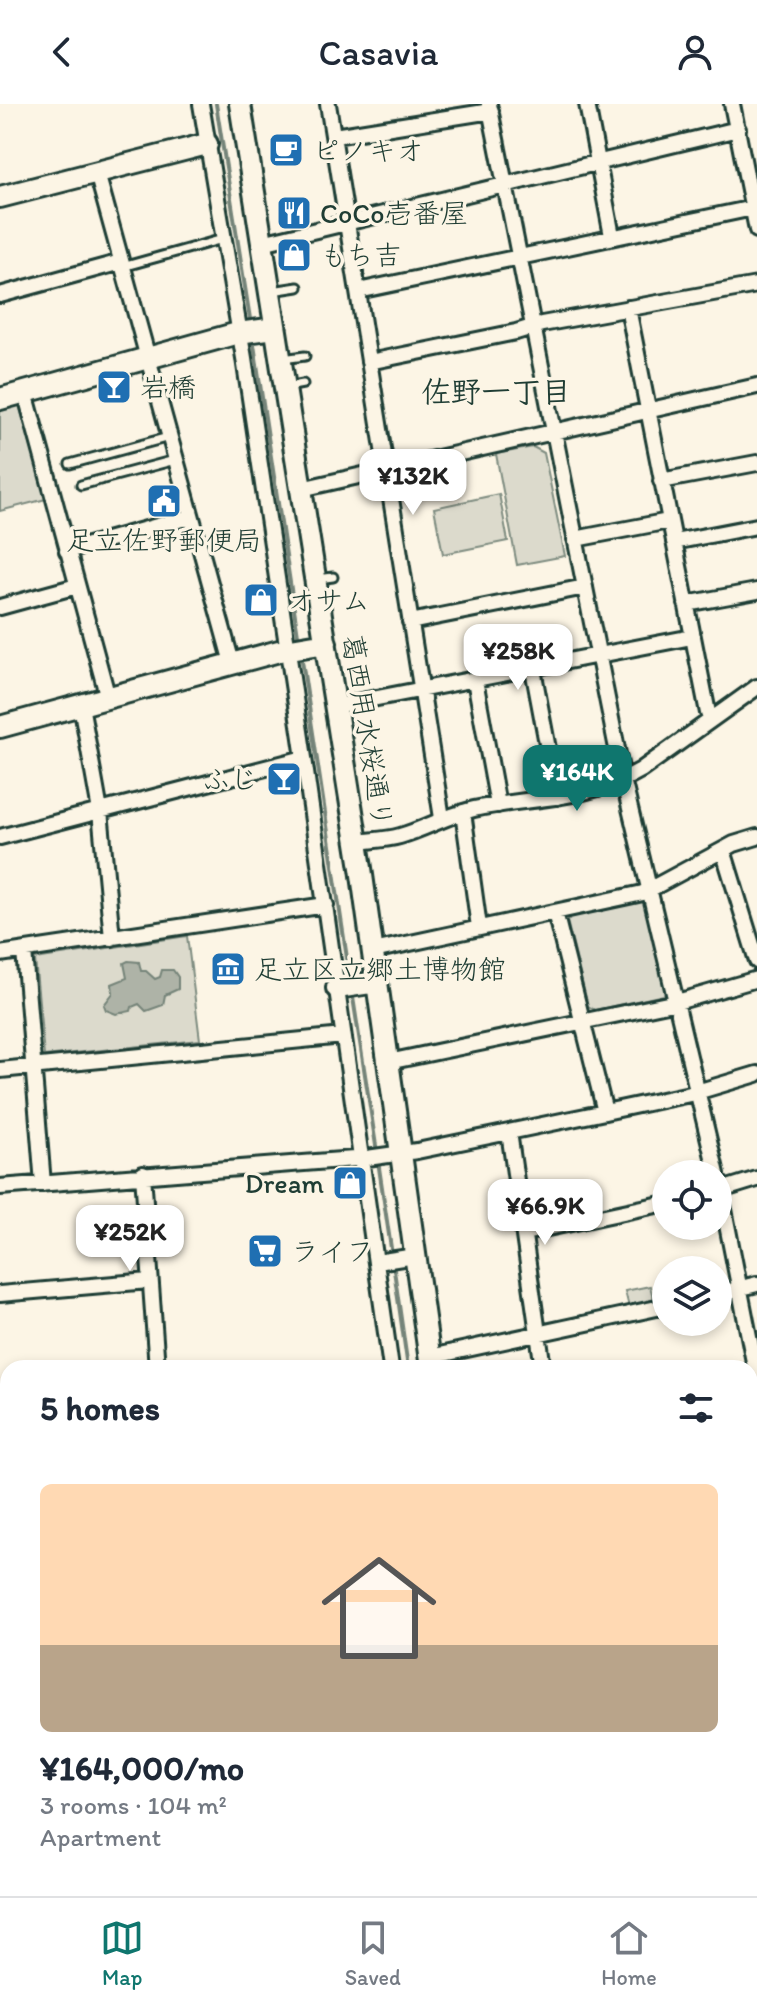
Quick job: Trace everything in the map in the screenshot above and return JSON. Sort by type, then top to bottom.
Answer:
[{"type":"street","points":[[201,104],[223,239],[304,646],[304,758],[343,1036],[379,1261],[390,1360]]},
{"type":"street","name":"葛西用水桜通り","points":[[240,104],[269,291],[271,328],[280,359],[294,386],[301,489],[325,578],[304,646],[336,706],[373,951],[370,983],[388,1062],[410,1257],[430,1360]]},
{"type":"street","points":[[328,104],[386,469],[398,568],[410,622],[442,818]]},
{"type":"street","points":[[587,104],[612,236]]},
{"type":"street","points":[[732,104],[757,230]]},
{"type":"street","points":[[334,136],[490,107],[623,779],[713,1160]]},
{"type":"street","points":[[262,243],[738,129]]},
{"type":"street","points":[[0,197],[207,144]]},
{"type":"street","points":[[97,173],[232,663]]},
{"type":"street","points":[[358,291],[753,208]]},
{"type":"street","points":[[0,295],[122,264]]},
{"type":"street","points":[[368,371],[408,359],[499,340],[533,327],[757,285]]},
{"type":"street","points":[[628,308],[692,637],[708,713],[712,719]]},
{"type":"street","points":[[0,399],[242,332],[271,328]]},
{"type":"street","points":[[301,489],[757,386]]},
{"type":"street","points":[[25,392],[108,698]]},
{"type":"street","points":[[661,481],[757,463]]},
{"type":"street","points":[[67,551],[190,517]]},
{"type":"street","points":[[575,539],[669,521]]},
{"type":"street","points":[[674,542],[757,526]]},
{"type":"street","points":[[0,607],[77,586]]},
{"type":"street","points":[[410,622],[585,587]]},
{"type":"street","points":[[686,604],[757,591]]},
{"type":"street","points":[[336,706],[692,637]]},
{"type":"street","points":[[0,727],[304,646]]},
{"type":"street","points":[[533,669],[557,797]]},
{"type":"street","points":[[475,680],[498,805]]},
{"type":"street","points":[[357,842],[401,836],[463,812],[587,791],[623,779],[757,687]]},
{"type":"street","points":[[81,705],[100,811],[112,938]]},
{"type":"street","points":[[0,837],[304,758]]},
{"type":"street","points":[[463,812],[479,927]]},
{"type":"street","points":[[373,951],[650,891],[734,844],[757,837]]},
{"type":"street","points":[[723,850],[757,961]]},
{"type":"street","points":[[0,954],[326,905]]},
{"type":"street","points":[[555,912],[605,1112]]},
{"type":"street","points":[[24,951],[43,1184]]},
{"type":"street","points":[[388,1062],[677,1002],[757,979]]},
{"type":"street","points":[[337,988],[370,983]]},
{"type":"street","points":[[0,1070],[343,1036]]},
{"type":"street","points":[[0,1187],[396,1154],[605,1112],[699,1091],[757,1074]]},
{"type":"street","points":[[509,1132],[542,1360]]},
{"type":"street","points":[[143,1174],[156,1360]]},
{"type":"street","points":[[732,1182],[757,1179]]},
{"type":"street","points":[[524,1233],[652,1206]]},
{"type":"street","points":[[729,1240],[754,1360]]},
{"type":"street","points":[[379,1261],[410,1257]]},
{"type":"street","points":[[0,1294],[149,1281]]},
{"type":"street","points":[[732,1291],[757,1284]]},
{"type":"street","points":[[442,1360],[652,1309]]},
{"type":"lane","points":[[122,264],[223,239]]},
{"type":"lane","points":[[269,291],[298,287]]},
{"type":"lane","points":[[280,359],[305,356]]},
{"type":"lane","points":[[70,464],[169,437]]},
{"type":"lane","points":[[81,485],[175,460]]},
{"type":"shaded area","points":[[19,405],[46,499],[0,511],[0,411]]},
{"type":"shaded area","points":[[533,447],[544,453],[565,556],[517,565],[496,454]]},
{"type":"shaded area","points":[[499,494],[508,541],[443,554],[434,508]]},
{"type":"shaded area","points":[[645,901],[666,990],[664,995],[595,1010],[588,1006],[567,921],[571,917]]},
{"type":"shaded area","points":[[187,936],[200,1040],[44,1056],[35,959]]},
{"type":"shaded area","points":[[139,962],[141,971],[146,971],[155,979],[160,977],[162,970],[173,970],[178,977],[178,989],[165,995],[163,1005],[146,1011],[139,1004],[131,1011],[116,1014],[106,1010],[104,1005],[113,993],[112,984],[127,978],[124,963]]},
{"type":"shaded area","points":[[650,1286],[652,1302],[629,1307],[625,1291]]},
{"type":"waterway","points":[[216,104],[251,325]]},
{"type":"waterway","points":[[253,338],[299,642]]},
{"type":"waterway","points":[[301,654],[350,978]]},
{"type":"waterway","points":[[352,991],[377,1152]]},
{"type":"waterway","points":[[378,1161],[392,1255]]},
{"type":"waterway","points":[[393,1263],[407,1360]]},
{"type":"place","name":"ピノキオ","points":[[286,150]]},
{"type":"place","name":"CoCo壱番屋","points":[[294,213]]},
{"type":"place","name":"もち吉","points":[[294,255]]},
{"type":"place","name":"岩橋","points":[[114,387]]},
{"type":"place","name":"足立佐野郵便局","points":[[164,501]]},
{"type":"place","name":"オサム","points":[[261,600]]},
{"type":"place","name":"ふじ","points":[[284,779]]},
{"type":"place","name":"足立区立郷土博物館","points":[[228,969]]},
{"type":"place","name":"Dream","points":[[350,1183]]},
{"type":"place","name":"ライフ","points":[[265,1251]]},
{"type":"district","name":"佐野一丁目","points":[[496,391]]}]
